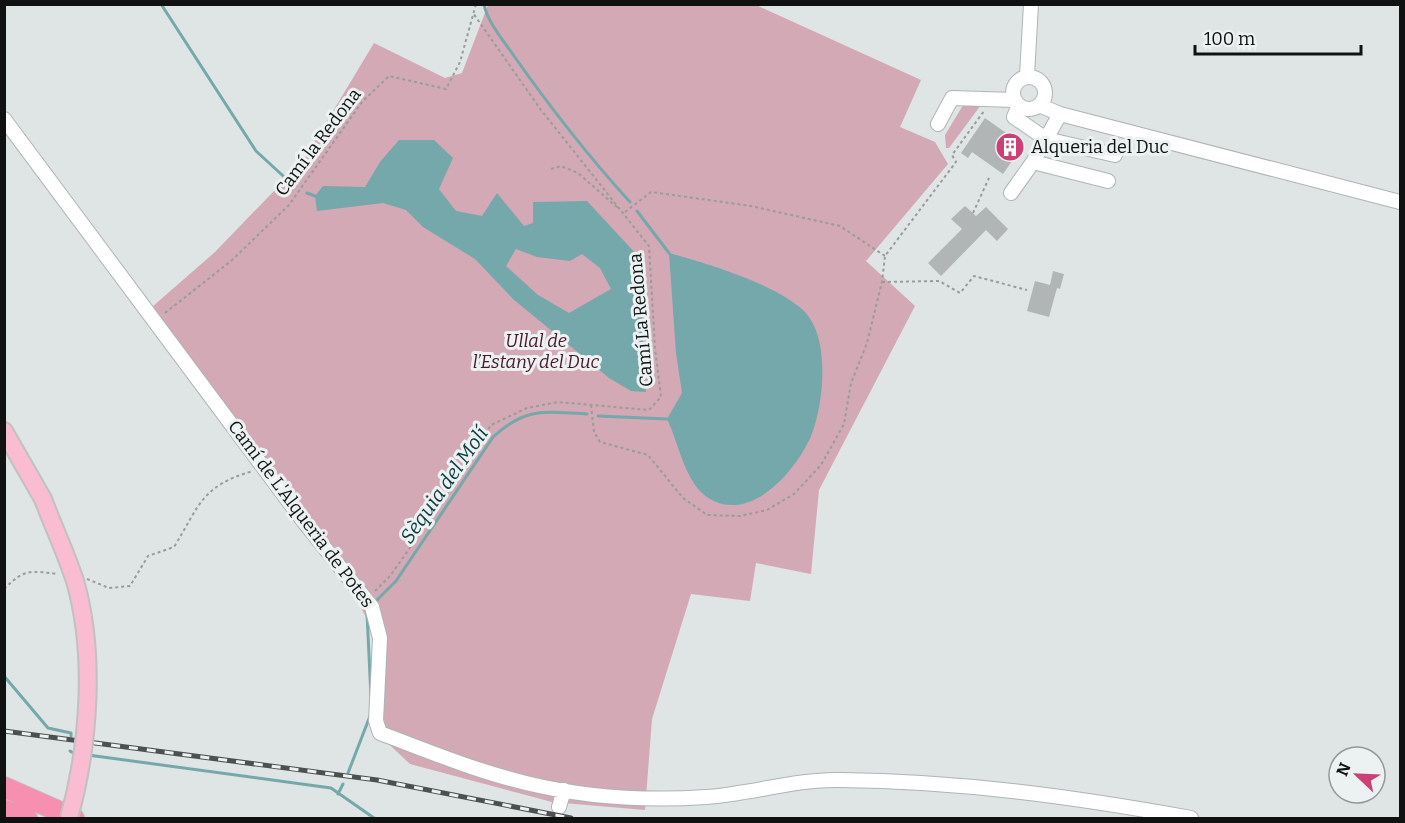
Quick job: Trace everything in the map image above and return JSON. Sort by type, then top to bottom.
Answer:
[{"type":"highway","points":[[4,787],[74,819]]},
{"type":"highway","points":[[4,810],[27,819]]},
{"type":"main road","points":[[4,431],[43,499],[75,582],[87,658],[87,716],[79,778],[69,819]]},
{"type":"street","points":[[1027,76],[1031,4]]},
{"type":"street","points":[[1027,76],[1014,85],[1017,103],[1014,117],[1046,139],[1115,155]]},
{"type":"street","points":[[1027,76],[1037,79],[1043,86],[1044,96],[1040,105]]},
{"type":"street","points":[[938,124],[952,98],[1017,103],[1029,109],[1040,105],[1060,114],[1401,202]]},
{"type":"street","points":[[1011,193],[1033,162],[1060,114]]},
{"type":"street","name":"Camí de L'Alqueria de Potes","points":[[4,119],[266,471],[367,599],[376,615],[380,638],[376,721],[380,733],[513,780],[564,790],[621,797],[706,797],[837,779],[952,784],[1081,799],[1191,819]]},
{"type":"street","points":[[1033,162],[1108,181]]},
{"type":"street","points":[[559,807],[564,790]]},
{"type":"path","name":"Camí la Redona","points":[[156,322],[175,303],[231,261],[289,205],[362,102],[389,76],[446,89],[460,63],[476,4]]},
{"type":"path","name":"Camí La Redona","points":[[367,599],[390,576],[491,425],[527,408],[558,402],[649,410],[661,397],[655,348],[649,246],[541,110],[473,13]]},
{"type":"path","points":[[591,405],[594,432],[600,442],[648,455],[683,498],[707,515],[740,516],[767,510],[794,494],[821,465],[844,424],[851,382],[867,343],[882,282],[885,256],[956,162],[952,155],[991,101]]},
{"type":"path","points":[[551,169],[561,166],[578,173],[624,213],[651,192],[751,206],[840,226],[885,256]]},
{"type":"path","points":[[973,213],[989,178]]},
{"type":"path","points":[[882,282],[939,281],[960,293],[974,276],[1027,290]]},
{"type":"path","points":[[78,577],[110,588],[130,586],[148,556],[174,547],[192,512],[217,485],[243,474],[266,471]]},
{"type":"path","points":[[4,589],[18,574],[33,571],[68,576]]},
{"type":"green space","name":"Ullal de l’Estany del Duc","points":[[488,5],[756,5],[921,80],[900,127],[935,142],[948,164],[866,261],[915,306],[819,490],[811,574],[756,563],[750,601],[691,594],[652,719],[645,810],[552,802],[410,764],[376,732],[377,639],[351,588],[144,314],[215,252],[303,161],[374,43],[445,78],[462,73]]},
{"type":"green space","points":[[965,102],[981,105],[949,148],[946,148],[945,135]]},
{"type":"water","points":[[399,140],[434,140],[453,158],[439,189],[456,211],[482,216],[497,193],[524,226],[533,223],[533,202],[587,201],[638,256],[646,392],[631,391],[609,378],[513,299],[475,259],[423,227],[406,210],[383,203],[317,211],[315,196],[323,186],[365,187],[380,162]],"holes":[[[516,249],[537,257],[570,261],[582,254],[600,268],[611,289],[569,313],[538,295],[506,266]]]},
{"type":"water","points":[[669,253],[758,283],[791,300],[812,322],[818,336],[822,389],[811,436],[795,464],[783,478],[756,499],[741,504],[725,505],[701,493],[689,474],[667,419],[682,393],[676,353]]},
{"type":"building","name":"Alqueria del Duc","points":[[985,118],[1023,145],[1003,174],[972,152],[968,158],[961,153]]},
{"type":"building","points":[[965,206],[976,216],[986,207],[1008,229],[997,241],[986,230],[941,276],[928,263],[962,229],[951,219]]},
{"type":"building","points":[[1053,271],[1064,274],[1060,289],[1057,288],[1049,317],[1027,311],[1035,281],[1050,285]]},
{"type":"waterway","points":[[161,4],[256,151],[293,185]]},
{"type":"waterway","name":"Sèquia del Molí","points":[[484,4],[496,31],[541,94],[630,202]]},
{"type":"waterway","points":[[307,193],[315,196]]},
{"type":"waterway","name":"Sèquia del Molí","points":[[637,211],[669,253]]},
{"type":"waterway","name":"Sèquia del Molí","points":[[377,600],[396,581],[493,437],[516,420],[537,413],[587,414]]},
{"type":"waterway","name":"Sèquia del Molí","points":[[598,416],[667,419]]},
{"type":"waterway","name":"Sèquia del Molí","points":[[367,613],[371,697]]},
{"type":"waterway","points":[[4,676],[48,728],[71,733],[71,736]]},
{"type":"waterway","name":"Sèquia del Molí","points":[[348,773],[370,716]]},
{"type":"waterway","points":[[70,751],[75,754]]},
{"type":"waterway","points":[[88,755],[331,788],[374,818]]},
{"type":"waterway","name":"Sèquia del Molí","points":[[338,794],[343,784]]},
{"type":"railway","points":[[4,731],[377,780],[571,818]]},
{"type":"place","name":"Alqueria del Duc","points":[[1010,147]]}]
